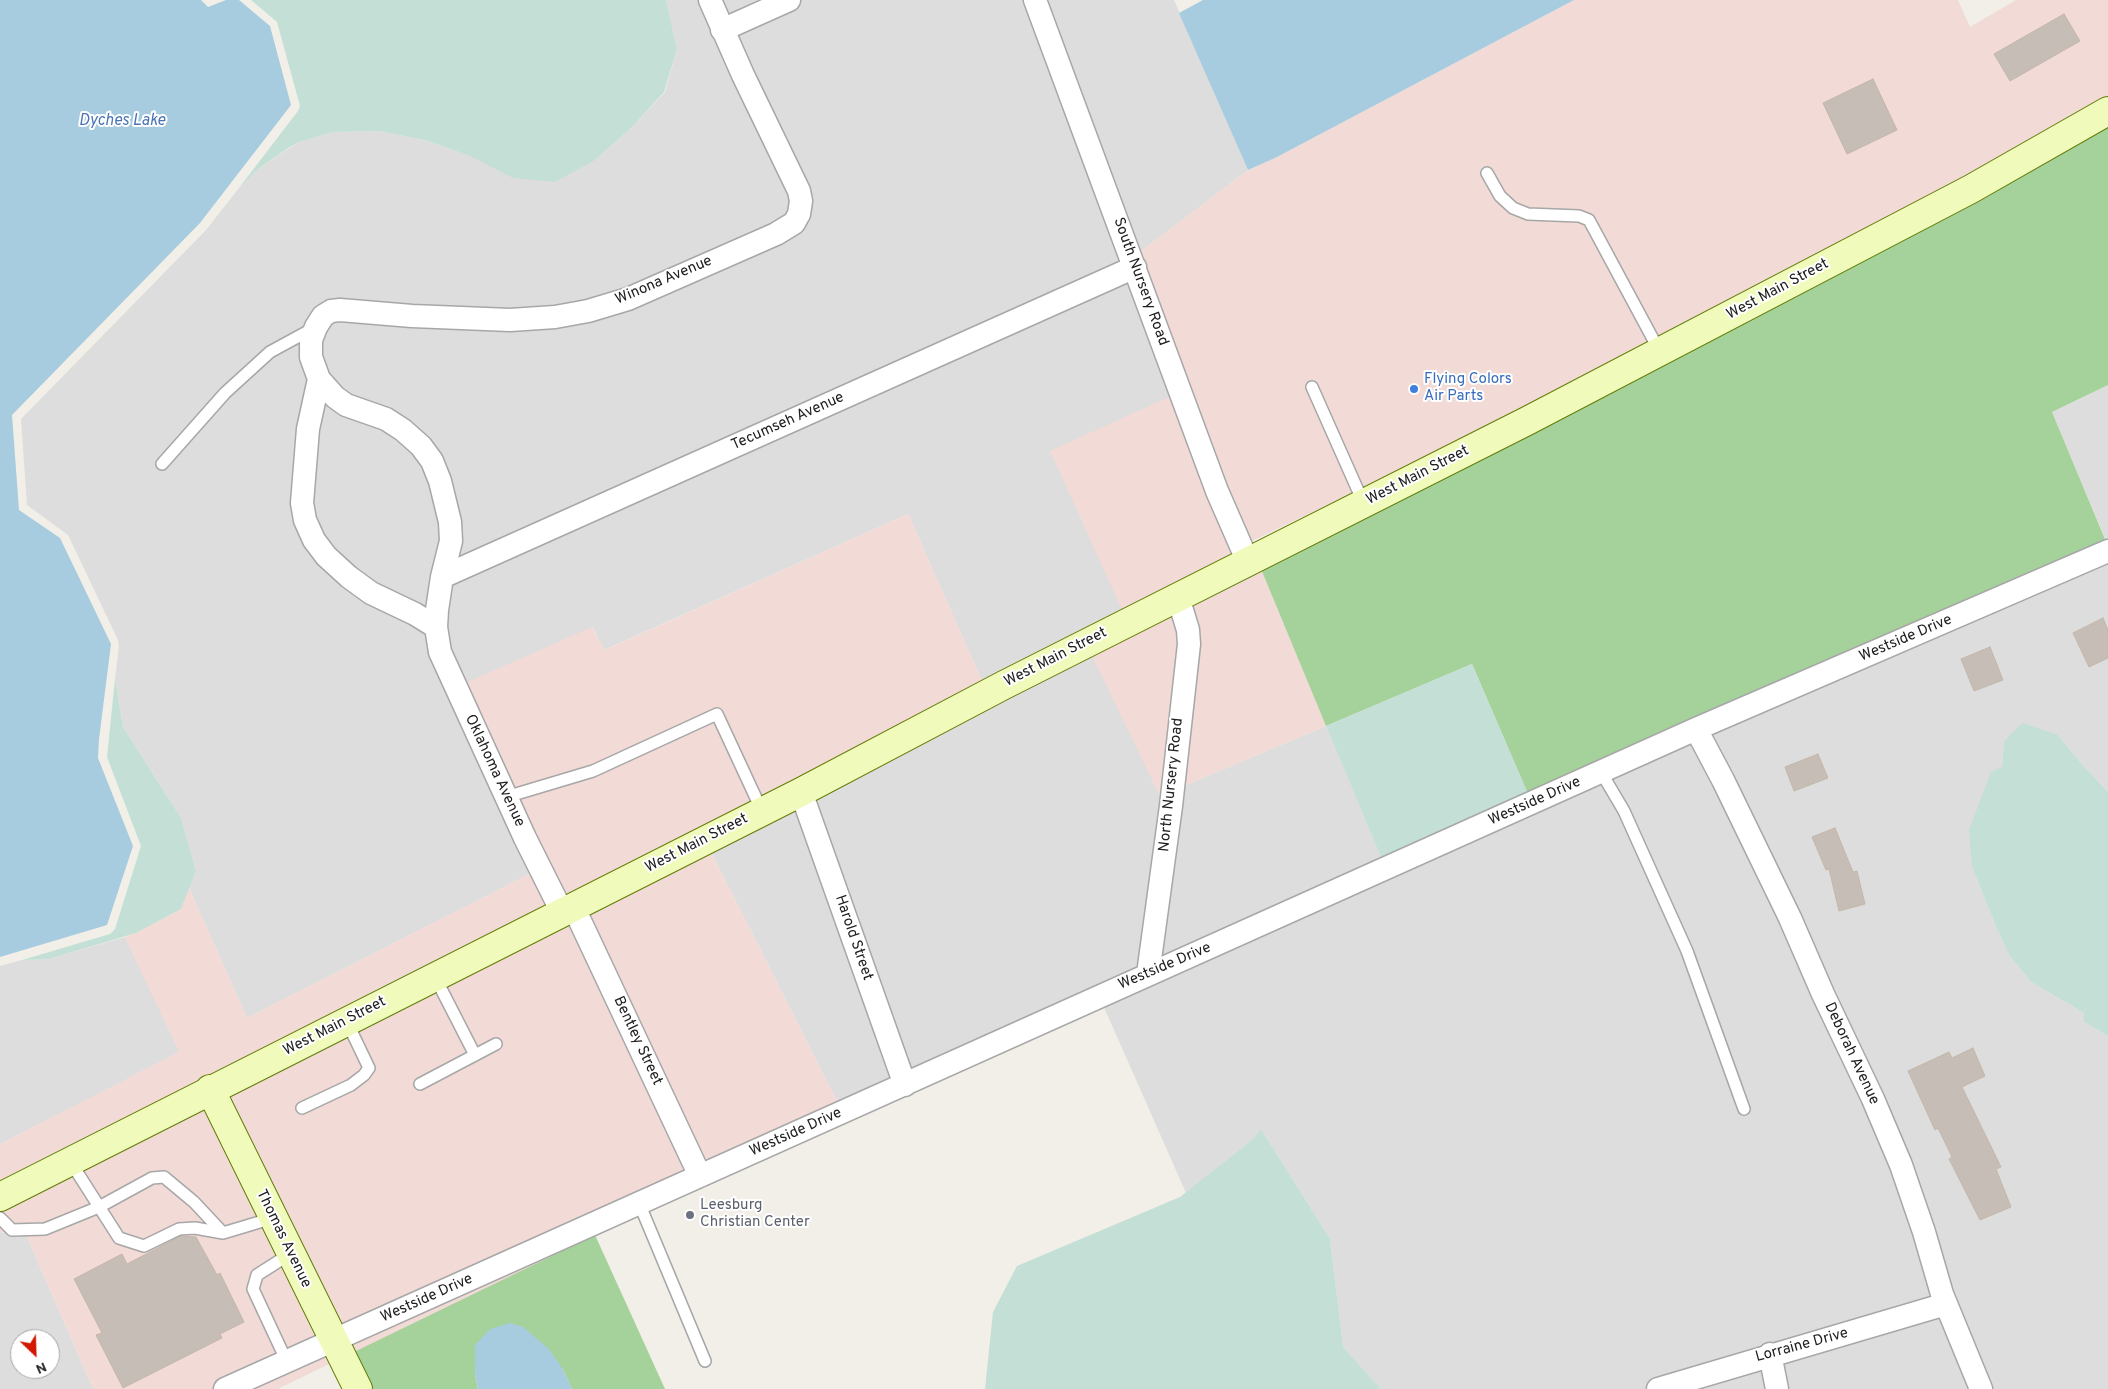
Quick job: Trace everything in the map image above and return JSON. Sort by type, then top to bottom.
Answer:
[{"type":"main road","name":"West Main Street","points":[[0,1197],[801,792],[1004,685],[1364,504],[1660,352],[1971,189],[2108,111]]},
{"type":"main road","name":"Thomas Avenue","points":[[210,1090],[358,1389]]},
{"type":"street","name":"Winona Avenue","points":[[316,327],[323,316],[331,311],[340,310],[412,316],[510,320],[555,317],[588,311],[628,299],[776,234],[794,223],[799,214],[801,201],[799,191],[722,30],[710,0]]},
{"type":"street","points":[[722,30],[789,0]]},
{"type":"street","name":"South Nursery Road","points":[[1035,0],[1217,491],[1248,562]]},
{"type":"street","name":"Tecumseh Avenue","points":[[442,577],[1134,267]]},
{"type":"street","points":[[316,327],[311,340],[311,357],[319,379],[308,430],[302,494],[305,520],[314,540],[326,556],[349,577],[371,593],[415,614],[436,627]]},
{"type":"street","name":"Oklahoma Avenue","points":[[319,379],[346,405],[386,419],[403,430],[432,461],[440,481],[450,522],[451,541],[442,577],[436,627],[440,652],[506,797],[567,909]]},
{"type":"street","name":"Westside Drive","points":[[225,1389],[1148,974],[1241,935],[1696,729],[2108,551]]},
{"type":"street","name":"North Nursery Road","points":[[1148,974],[1172,806],[1189,644],[1188,630],[1178,597]]},
{"type":"street","name":"Deborah Avenue","points":[[1696,729],[1724,780],[1873,1099],[1900,1165],[1946,1304],[1981,1389]]},
{"type":"street","name":"Harold Street","points":[[801,792],[904,1085]]},
{"type":"street","name":"Bentley Street","points":[[567,909],[700,1176]]},
{"type":"street","name":"Lorraine Drive","points":[[1658,1389],[1770,1354],[1863,1330],[1946,1304]]},
{"type":"street","points":[[1770,1354],[1777,1389]]},
{"type":"lane","points":[[1486,173],[1500,196],[1513,208],[1528,214],[1579,216],[1589,220],[1660,352]]},
{"type":"lane","points":[[162,464],[225,393],[270,352],[316,327]]},
{"type":"lane","points":[[1312,387],[1364,504]]},
{"type":"lane","points":[[506,797],[593,771],[717,714],[762,811]]},
{"type":"lane","points":[[1601,772],[1624,811],[1687,951],[1744,1109]]},
{"type":"lane","points":[[435,977],[475,1055]]},
{"type":"lane","points":[[302,1108],[351,1085],[364,1076],[368,1068],[347,1022]]},
{"type":"lane","points":[[420,1084],[496,1044]]},
{"type":"lane","points":[[70,1161],[119,1238],[144,1246],[179,1229],[195,1228],[224,1233],[273,1218]]},
{"type":"lane","points":[[0,1218],[12,1230],[45,1229],[99,1206],[152,1178],[164,1177],[194,1202],[224,1233]]},
{"type":"lane","points":[[639,1204],[705,1361]]},
{"type":"lane","points":[[287,1362],[253,1288],[257,1275],[290,1254]]},
{"type":"shaded area","points":[[251,0],[666,0],[677,49],[664,92],[632,127],[595,160],[555,182],[513,178],[470,156],[425,140],[379,131],[333,132],[299,142],[258,169],[239,188],[300,106],[277,22]]},
{"type":"shaded area","points":[[666,0],[1174,0],[1248,170],[1140,252],[1191,387],[1123,612],[983,683],[908,514],[604,650],[593,627],[539,869],[247,1018],[189,888],[196,871],[181,818],[123,727],[115,679],[118,640],[68,535],[27,505],[21,419],[206,230],[239,188],[258,169],[299,142],[333,132],[379,131],[425,140],[470,156],[595,160],[632,127],[665,92],[677,49]]},
{"type":"shaded area","points":[[1574,0],[1958,0],[1970,27],[2016,0],[2108,0],[2108,98],[1966,179],[1502,421],[1250,542],[1252,548],[1123,612],[1050,451],[1191,387],[1140,252],[1248,170],[1277,157]]},
{"type":"shaded area","points":[[2108,385],[2108,792],[2058,735],[2004,741],[2002,767],[1972,867],[2009,955],[2031,982],[2084,1013],[2084,1022],[2108,1036],[2108,1389],[1381,1389],[1343,1347],[1330,1239],[1261,1129],[1252,1140],[1186,1193],[1103,1005],[845,1117],[710,850],[1093,653],[1160,796],[1326,726],[1389,875],[2107,543],[2052,412]]},
{"type":"shaded area","points":[[908,514],[983,683],[796,782],[0,1184],[0,1144],[179,1052],[125,937],[181,909],[189,888],[247,1018],[539,869],[461,685],[592,627],[605,650]]},
{"type":"shaded area","points":[[1261,569],[1326,726],[1160,796],[1091,654]]},
{"type":"shaded area","points":[[1472,664],[1534,808],[1389,876],[1326,726]]},
{"type":"shaded area","points":[[115,679],[123,727],[181,818],[196,871],[181,909],[136,933],[49,959],[22,960],[110,934],[115,929],[141,846],[107,757]]},
{"type":"shaded area","points":[[2022,723],[2058,735],[2108,792],[2108,1036],[2084,1022],[2084,1013],[2031,982],[2009,955],[1972,867],[1969,830],[1991,772],[2002,767],[2004,741]]},
{"type":"shaded area","points":[[710,850],[845,1117],[351,1354],[223,1095]]},
{"type":"shaded area","points":[[125,937],[180,1052],[0,1144],[0,966],[22,960],[49,959]]},
{"type":"shaded area","points":[[206,1104],[333,1362],[278,1389],[93,1389],[24,1230],[0,1233],[0,1209]]},
{"type":"shaded area","points":[[1261,1129],[1330,1239],[1343,1347],[1381,1389],[985,1389],[993,1312],[1017,1266],[1180,1197],[1252,1140]]},
{"type":"shaded area","points":[[24,1230],[93,1389],[0,1389],[0,1233]]},
{"type":"green space","points":[[2108,123],[2108,385],[2052,412],[2107,544],[1534,808],[1472,664],[1326,726],[1261,569]]},
{"type":"green space","points":[[595,1235],[665,1389],[572,1389],[562,1368],[475,1374],[478,1389],[371,1389],[354,1352]]},
{"type":"water","name":"Dyches Lake","points":[[0,0],[201,0],[208,7],[226,0],[239,0],[270,26],[291,105],[200,223],[12,415],[19,510],[60,538],[111,644],[98,758],[133,846],[107,925],[0,957]]},
{"type":"water","points":[[1203,0],[1574,0],[1277,157],[1248,170],[1179,13]]},
{"type":"water","points":[[510,1323],[523,1327],[549,1349],[562,1368],[572,1389],[478,1389],[475,1374],[475,1345],[490,1329]]},
{"type":"building","points":[[2064,14],[2080,41],[2010,81],[1994,54]]},
{"type":"building","points":[[1873,79],[1897,130],[1847,154],[1823,103]]},
{"type":"building","points":[[2103,618],[2108,630],[2108,658],[2089,667],[2073,633]]},
{"type":"building","points":[[1990,647],[2003,680],[1974,691],[1961,659]]},
{"type":"building","points":[[1818,754],[1828,778],[1794,791],[1785,767]]},
{"type":"building","points":[[1835,828],[1853,872],[1857,871],[1865,904],[1839,911],[1829,869],[1826,870],[1812,837]]},
{"type":"building","points":[[1973,1048],[1985,1076],[1962,1087],[2001,1167],[1996,1169],[2011,1207],[1980,1220],[1949,1159],[1952,1157],[1938,1128],[1935,1130],[1908,1071],[1949,1052],[1952,1058]]},
{"type":"building","points":[[181,1236],[196,1237],[217,1275],[220,1273],[244,1322],[220,1334],[222,1338],[123,1388],[96,1335],[102,1333],[74,1279],[122,1254],[127,1264]]},
{"type":"place","name":"Flying Colors Air Parts","points":[[1414,389]]},
{"type":"place","name":"Leesburg Christian Center","points":[[690,1215]]}]
